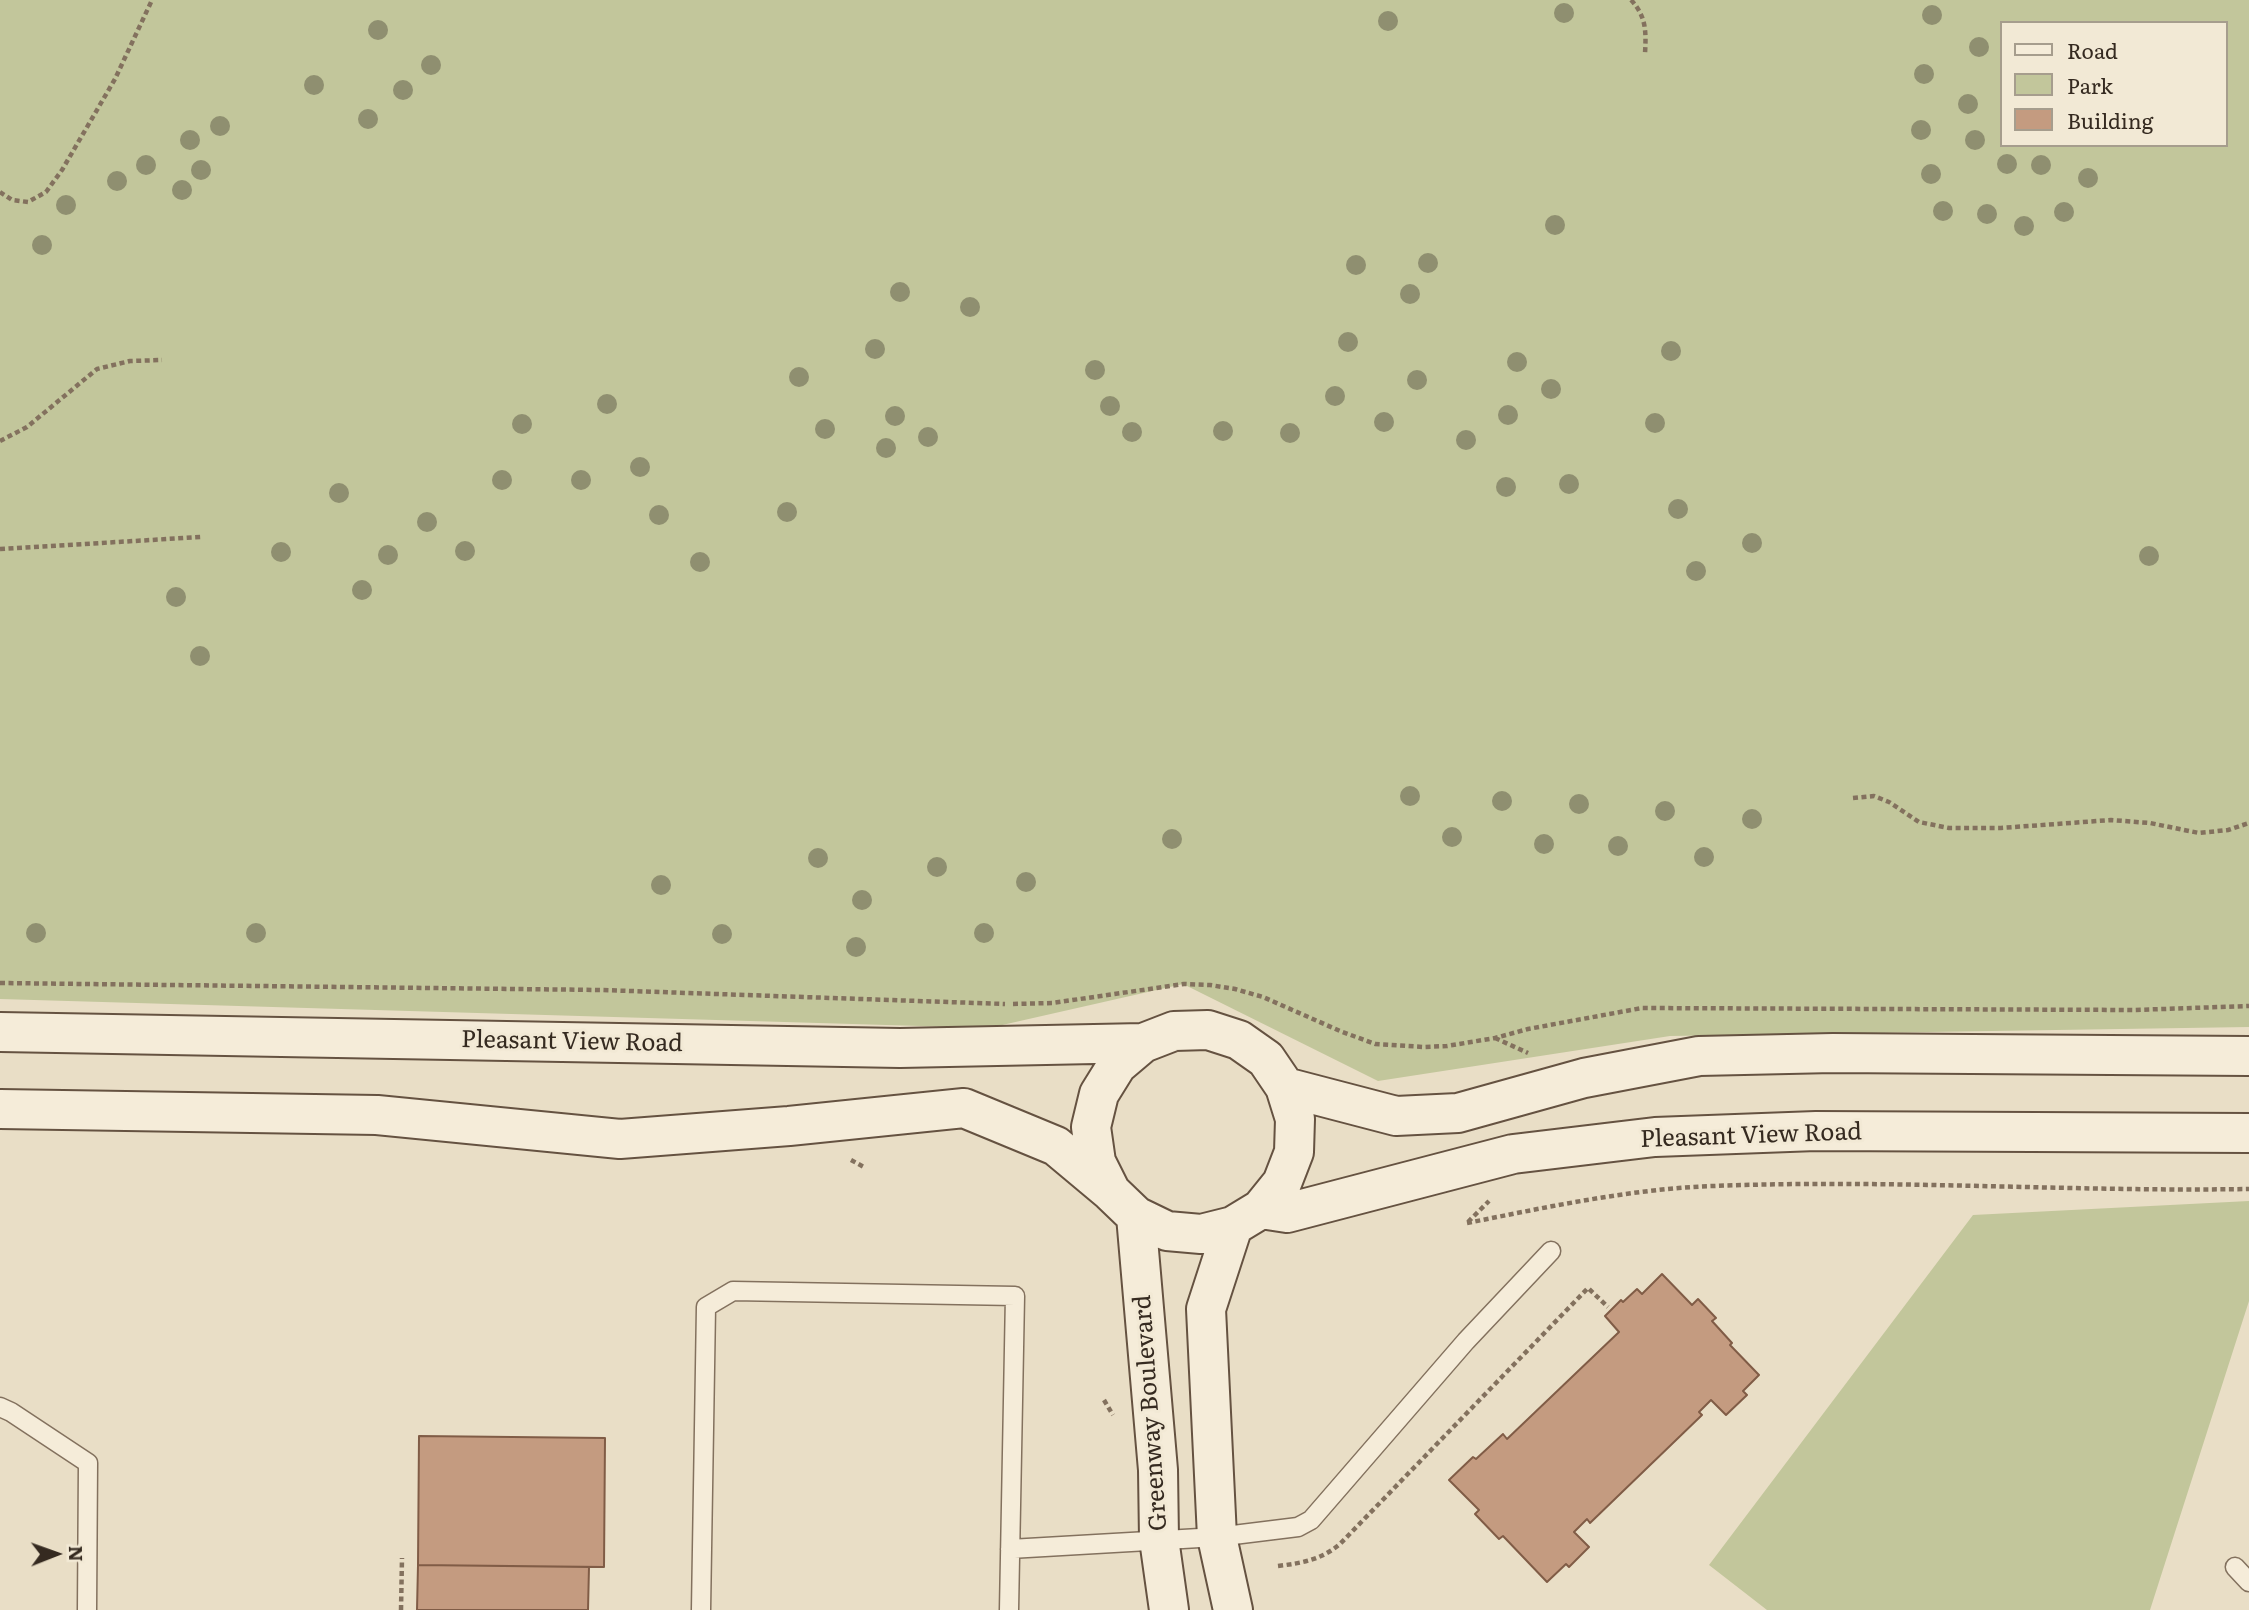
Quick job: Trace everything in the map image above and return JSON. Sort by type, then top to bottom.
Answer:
[{"type":"main road","points":[[1124,1204],[1096,1162],[1091,1127],[1099,1094],[1117,1065],[1143,1043],[1174,1031],[1208,1030],[1239,1040],[1266,1059],[1285,1087],[1295,1119],[1294,1152],[1282,1183],[1247,1217],[1206,1309],[1217,1537],[1233,1610]]},
{"type":"main road","name":"Pleasant View Road","points":[[0,1032],[900,1048],[1143,1043]]},
{"type":"main road","points":[[1285,1087],[1396,1116],[1458,1113],[1584,1078],[1699,1056],[1847,1053],[2249,1056]]},
{"type":"main road","points":[[0,1109],[377,1115],[620,1139],[789,1126],[964,1108],[1056,1146],[1124,1204],[1167,1231],[1200,1234],[1247,1217]]},
{"type":"main road","name":"Pleasant View Road","points":[[1247,1217],[1287,1213],[1513,1154],[1655,1137],[1816,1131],[2249,1133]]},
{"type":"main road","name":"Greenway Boulevard","points":[[1124,1204],[1158,1470],[1159,1539],[1169,1610]]},
{"type":"lane","points":[[1010,1549],[1217,1537],[1298,1527],[1311,1520],[1466,1341],[1551,1251]]},
{"type":"lane","points":[[701,1610],[706,1307],[733,1291],[1015,1296],[1009,1610]]},
{"type":"lane","points":[[0,1407],[88,1463],[87,1610]]},
{"type":"lane","points":[[2235,1567],[2249,1582]]},
{"type":"path","points":[[0,191],[12,200],[29,201],[46,192],[62,170],[115,79],[152,0]]},
{"type":"path","points":[[1631,0],[1639,8],[1647,29],[1645,54]]},
{"type":"path","points":[[0,441],[27,427],[97,369],[130,361],[162,360]]},
{"type":"path","points":[[0,549],[201,537]]},
{"type":"path","points":[[1853,798],[1874,796],[1889,802],[1919,822],[1949,828],[2001,828],[2112,820],[2150,823],[2199,833],[2228,830],[2249,823]]},
{"type":"path","points":[[1467,1223],[1596,1198],[1711,1186],[1834,1184],[2176,1191],[2249,1189]]},
{"type":"path","points":[[1278,1566],[1303,1563],[1327,1555],[1588,1288],[1608,1307]]},
{"type":"path","points":[[401,1610],[402,1559]]},
{"type":"green space","points":[[0,0],[2249,0],[2249,1027],[1670,1036],[1378,1081],[1183,984],[989,1028],[0,999]]},
{"type":"green space","points":[[2249,1201],[2249,1301],[2150,1610],[1767,1610],[1709,1565],[1973,1215]]},
{"type":"building","points":[[1662,1274],[1692,1305],[1698,1299],[1716,1318],[1712,1321],[1732,1343],[1730,1345],[1759,1375],[1743,1391],[1747,1395],[1726,1415],[1711,1400],[1699,1412],[1702,1415],[1590,1523],[1587,1519],[1574,1532],[1589,1547],[1569,1567],[1566,1564],[1547,1582],[1503,1536],[1499,1539],[1475,1514],[1479,1510],[1449,1480],[1503,1434],[1507,1439],[1619,1332],[1605,1316],[1637,1289],[1642,1294]]},
{"type":"building","points":[[419,1436],[605,1438],[604,1567],[418,1565]]},
{"type":"building","points":[[418,1565],[589,1567],[588,1610],[417,1610]]}]
